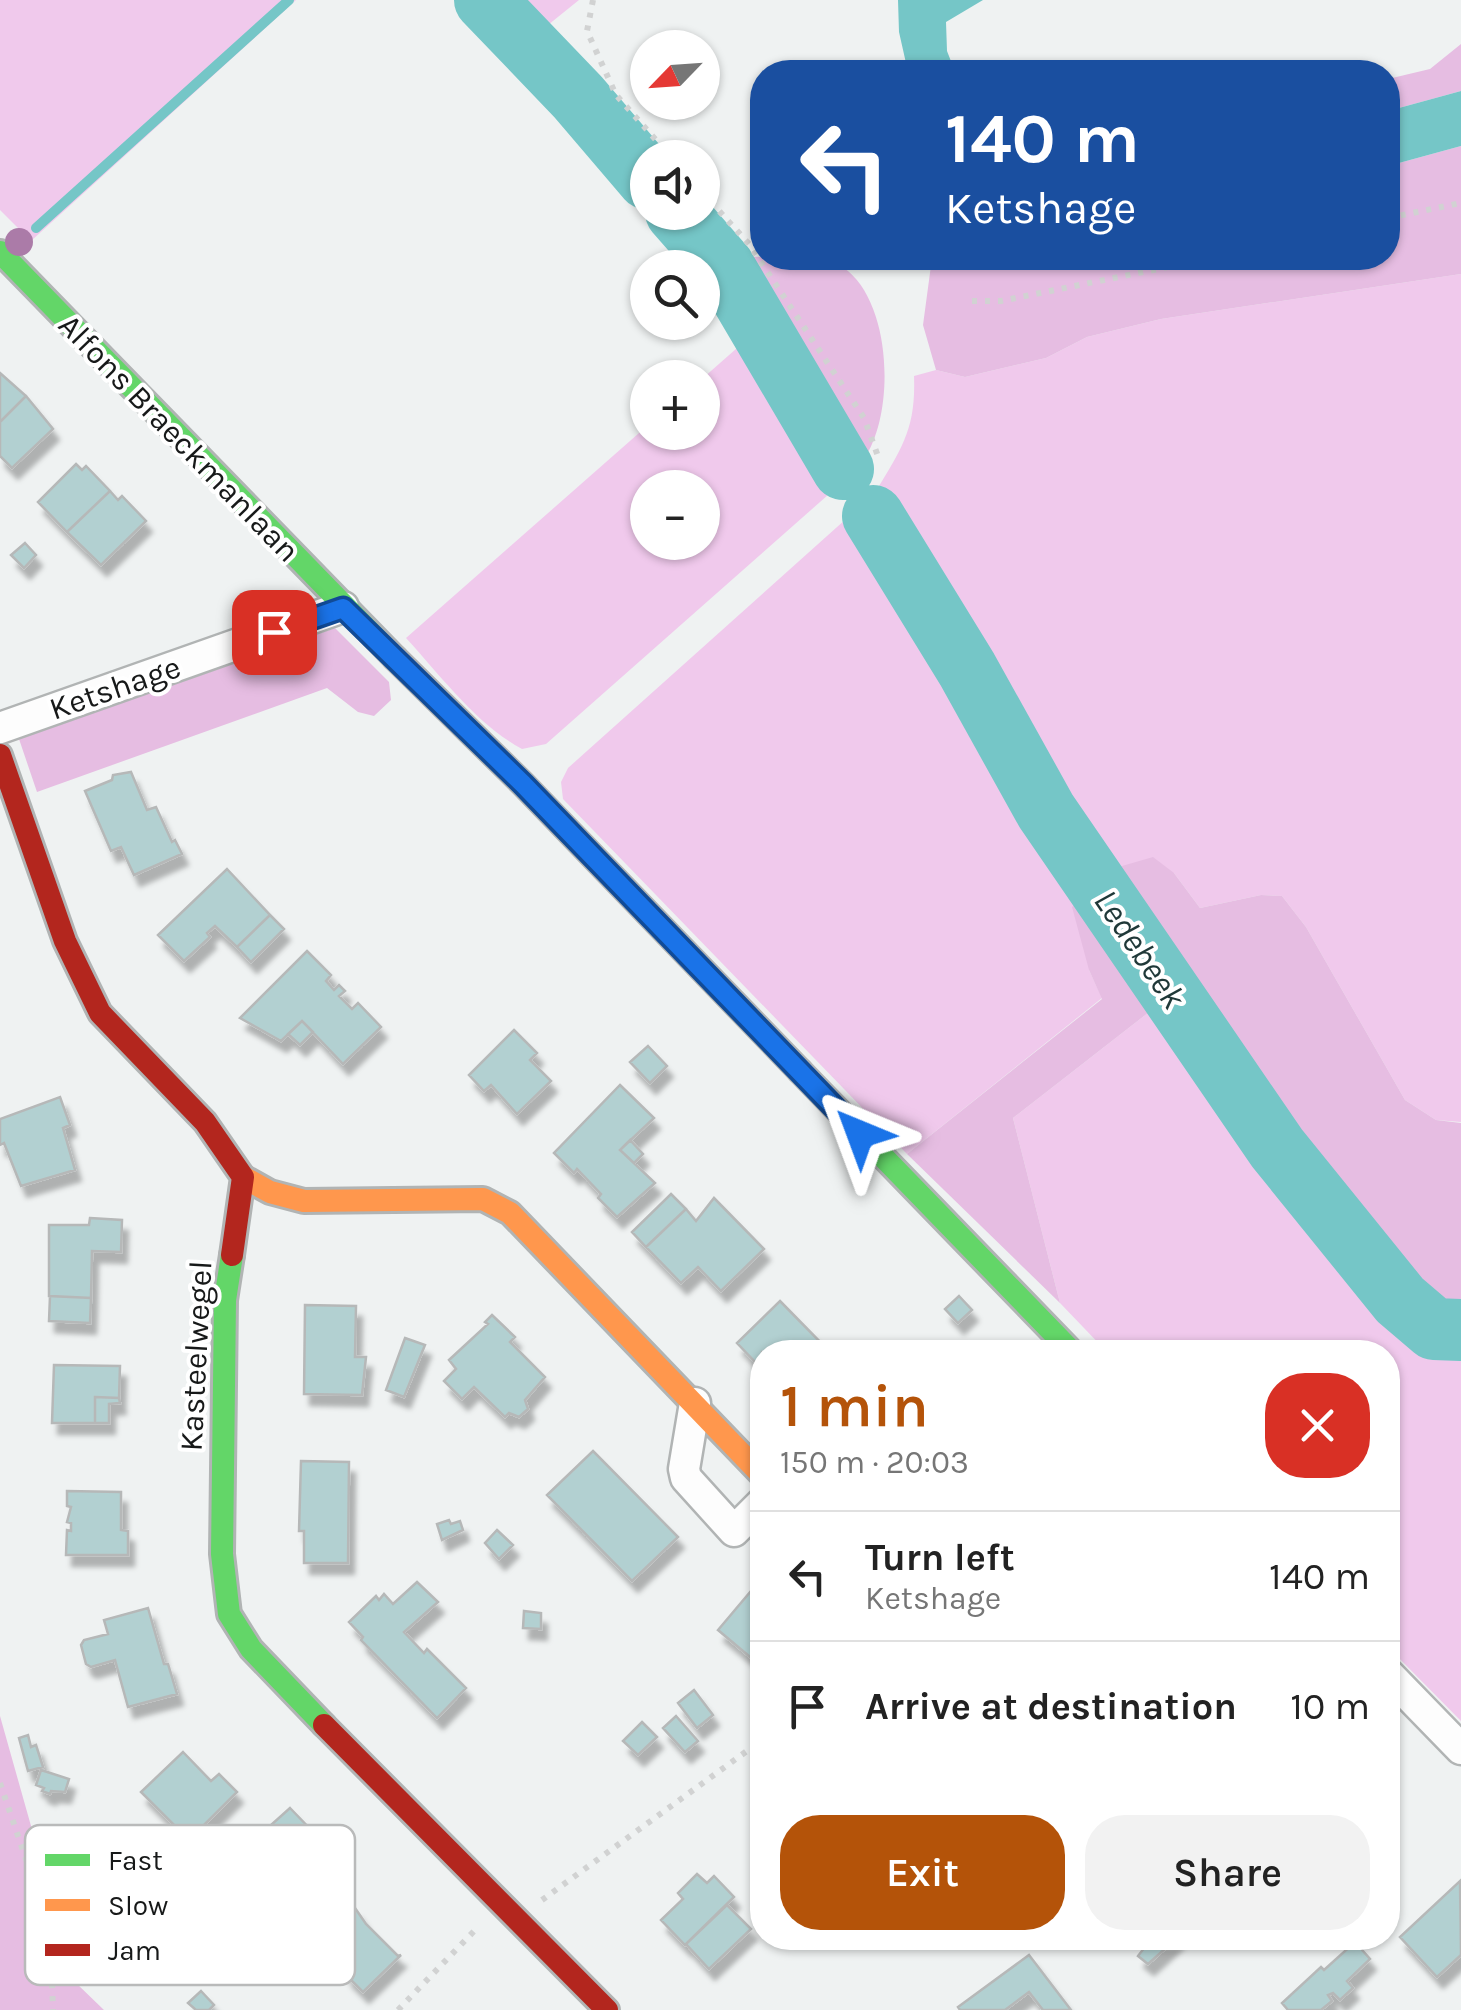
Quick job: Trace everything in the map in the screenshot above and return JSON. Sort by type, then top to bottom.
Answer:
[{"type":"street","name":"Alfons Braeckmanlaan","points":[[0,252],[343,608],[523,784],[1060,1340]]},
{"type":"street","name":"Ketshage","points":[[0,728],[343,608]]},
{"type":"street","points":[[0,755],[66,941],[100,1013],[205,1122],[243,1178],[270,1192],[304,1201],[482,1199],[510,1212],[750,1462]]},
{"type":"street","name":"Kasteelwegel","points":[[243,1178],[225,1300],[222,1582],[229,1614],[251,1649],[413,1818],[607,2010]]},
{"type":"street","points":[[695,1403],[684,1469],[691,1486],[734,1531],[750,1516]]},
{"type":"street","points":[[1400,1686],[1461,1749]]},
{"type":"path","points":[[593,0],[587,31],[616,94],[656,140]]},
{"type":"path","points":[[1400,216],[1461,203]]},
{"type":"path","points":[[720,212],[750,247]]},
{"type":"path","points":[[765,270],[864,418],[879,459]]},
{"type":"path","points":[[972,301],[1001,301],[1153,270]]},
{"type":"path","points":[[398,2010],[509,1910],[750,1748]]},
{"type":"path","points":[[0,1783],[25,1856]]},
{"type":"path","points":[[52,1985],[53,2010]]},
{"type":"shaded area","points":[[0,0],[296,0],[31,241],[0,210]]},
{"type":"shaded area","points":[[457,0],[522,0],[548,25],[640,140],[630,140],[630,187]]},
{"type":"shaded area","points":[[522,0],[579,0],[548,25]]},
{"type":"shaded area","points":[[1461,44],[1461,91],[1400,108],[1400,76],[1430,69]]},
{"type":"shaded area","points":[[1461,146],[1461,274],[1161,319],[1087,337],[1046,358],[965,377],[936,370],[923,325],[930,270],[1400,270],[1400,163]]},
{"type":"shaded area","points":[[668,230],[712,230],[734,257],[750,257],[750,270],[846,270],[863,288],[881,335],[881,415],[861,463],[837,487],[720,296],[720,250],[686,250]]},
{"type":"shaded area","points":[[1461,274],[1461,1122],[1436,1120],[1405,1100],[1306,927],[1282,896],[1261,895],[1200,908],[1174,873],[1089,970],[1102,998],[907,1154],[563,799],[561,782],[568,768],[875,493],[910,424],[914,376],[936,370],[965,377],[1046,358],[1087,337],[1161,319]]},
{"type":"shaded area","points":[[745,341],[837,487],[546,744],[522,749],[505,739],[474,713],[406,638],[630,441],[630,450],[720,450],[720,363]]},
{"type":"shaded area","points":[[335,628],[389,682],[391,700],[374,716],[358,712],[327,688],[37,792],[19,739]]},
{"type":"shaded area","points":[[1153,857],[1174,873],[1200,908],[1261,895],[1282,896],[1306,927],[1405,1100],[1436,1120],[1461,1123],[1461,1342],[1427,1339],[1392,1311],[1305,1210],[1153,1009],[1013,1118],[1060,1303],[907,1154],[1102,999],[1089,970],[1072,907],[1122,866]]},
{"type":"shaded area","points":[[1153,1009],[1305,1210],[1392,1311],[1427,1339],[1461,1342],[1461,1721],[1400,1659],[1400,1340],[1095,1340],[1060,1303],[1013,1118]]},
{"type":"shaded area","points":[[0,1716],[31,1825],[25,1825],[25,1985],[78,1985],[104,2010],[0,2010]]},
{"type":"water","points":[[898,0],[983,0],[946,22],[950,60],[905,60]]},
{"type":"water","points":[[1461,91],[1461,146],[1400,163],[1400,108]]},
{"type":"building","points":[[0,373],[26,396],[0,422]]},
{"type":"building","points":[[26,396],[53,429],[12,468],[0,456],[0,422]]},
{"type":"building","points":[[76,464],[82,470],[86,466],[110,491],[67,532],[38,502]]},
{"type":"building","points":[[110,491],[118,500],[122,496],[146,521],[101,565],[67,532]]},
{"type":"building","points":[[25,543],[36,555],[24,568],[11,555]]},
{"type":"building","points":[[131,772],[147,810],[156,807],[182,854],[134,875],[121,847],[111,851],[85,791],[112,780],[113,775]]},
{"type":"building","points":[[227,869],[270,915],[237,947],[215,926],[207,933],[210,937],[184,961],[158,935]]},
{"type":"building","points":[[270,915],[284,929],[251,962],[237,947]]},
{"type":"building","points":[[307,951],[331,975],[326,981],[334,990],[339,985],[345,991],[339,996],[352,1009],[358,1003],[381,1027],[343,1064],[302,1021],[281,1041],[240,1018]]},
{"type":"building","points":[[302,1021],[313,1032],[300,1045],[288,1034]]},
{"type":"building","points":[[514,1030],[537,1053],[530,1060],[551,1081],[517,1114],[491,1085],[484,1091],[469,1075]]},
{"type":"building","points":[[648,1046],[667,1066],[650,1083],[630,1062]]},
{"type":"building","points":[[620,1085],[654,1118],[620,1150],[655,1183],[617,1217],[577,1169],[574,1173],[554,1153]]},
{"type":"building","points":[[60,1097],[70,1125],[63,1128],[75,1170],[21,1186],[4,1143],[0,1145],[0,1119]]},
{"type":"building","points":[[630,1140],[643,1154],[634,1163],[620,1150]]},
{"type":"building","points":[[671,1194],[686,1209],[646,1247],[632,1232]]},
{"type":"building","points":[[714,1198],[764,1249],[721,1291],[698,1267],[681,1283],[646,1247],[686,1209],[696,1221]]},
{"type":"building","points":[[90,1218],[122,1220],[121,1252],[92,1251],[91,1298],[49,1296],[49,1225],[89,1225]]},
{"type":"building","points":[[50,1296],[91,1298],[90,1323],[49,1321]]},
{"type":"building","points":[[959,1296],[972,1310],[958,1323],[945,1309]]},
{"type":"building","points":[[780,1301],[818,1340],[750,1340],[750,1357],[737,1343]]},
{"type":"building","points":[[305,1305],[356,1306],[355,1357],[366,1357],[362,1395],[304,1394]]},
{"type":"building","points":[[492,1315],[515,1337],[510,1342],[545,1377],[525,1400],[528,1409],[519,1417],[509,1413],[505,1417],[474,1387],[462,1399],[444,1381],[456,1369],[449,1360],[488,1324],[485,1322]]},
{"type":"building","points":[[405,1338],[425,1345],[404,1397],[386,1390]]},
{"type":"building","points":[[54,1365],[120,1366],[119,1398],[95,1397],[95,1423],[52,1423]]},
{"type":"building","points":[[95,1397],[119,1398],[120,1403],[109,1404],[109,1423],[95,1423]]},
{"type":"building","points":[[593,1451],[678,1537],[632,1581],[547,1495]]},
{"type":"building","points":[[301,1461],[349,1462],[348,1563],[304,1563],[304,1531],[299,1531]]},
{"type":"building","points":[[67,1491],[121,1492],[121,1530],[128,1531],[128,1555],[66,1555],[67,1530],[71,1531],[71,1523],[67,1522],[71,1507],[67,1506]]},
{"type":"building","points":[[449,1520],[451,1524],[460,1521],[463,1530],[442,1540],[437,1524]]},
{"type":"building","points":[[497,1530],[513,1545],[499,1559],[485,1543]]},
{"type":"building","points":[[417,1582],[438,1602],[404,1632],[466,1688],[437,1718],[361,1640],[363,1637],[349,1622],[376,1596],[379,1600],[384,1594],[393,1604]]},
{"type":"building","points":[[750,1592],[750,1657],[718,1630]]},
{"type":"building","points":[[148,1608],[177,1694],[128,1707],[115,1660],[91,1667],[86,1664],[81,1645],[84,1640],[108,1634],[104,1620]]},
{"type":"building","points":[[524,1611],[541,1613],[541,1629],[523,1628]]},
{"type":"building","points":[[694,1690],[713,1715],[697,1728],[678,1703]]},
{"type":"building","points":[[676,1716],[698,1741],[685,1752],[663,1728]]},
{"type":"building","points":[[642,1722],[657,1737],[638,1755],[623,1741]]},
{"type":"building","points":[[28,1735],[43,1767],[28,1771],[19,1738]]},
{"type":"building","points":[[183,1752],[211,1781],[219,1774],[237,1792],[204,1825],[174,1825],[141,1792]]},
{"type":"building","points":[[41,1770],[69,1779],[65,1792],[42,1791],[44,1788],[36,1785]]},
{"type":"building","points":[[290,1808],[306,1825],[271,1825]]},
{"type":"building","points":[[697,1874],[707,1883],[714,1876],[734,1897],[685,1945],[661,1920],[683,1899],[678,1893]]},
{"type":"building","points":[[1460,1881],[1461,1955],[1437,1977],[1400,1937]]},
{"type":"building","points":[[727,1905],[750,1928],[709,1969],[686,1944]]},
{"type":"building","points":[[355,1908],[366,1924],[401,1955],[363,1992],[355,1984]]},
{"type":"building","points":[[1143,1950],[1164,1950],[1148,1964],[1138,1956]]},
{"type":"building","points":[[1346,1950],[1362,1950],[1370,1959],[1347,1981],[1353,1988],[1340,2000],[1333,1993],[1328,1995],[1332,2001],[1321,2010],[1288,2010],[1282,2003],[1321,1967],[1324,1970]]},
{"type":"building","points":[[1029,1955],[1071,2010],[1043,2010],[1029,1992],[1005,2010],[960,2010],[958,2007]]},
{"type":"building","points":[[201,1991],[214,2005],[209,2010],[196,2010],[188,2003]]},
{"type":"waterway","points":[[36,228],[289,0]]},
{"type":"waterway","name":"Ledebeek","points":[[485,0],[630,158]]},
{"type":"waterway","name":"Ledebeek","points":[[692,230],[724,267],[843,469]]},
{"type":"waterway","name":"Ledebeek","points":[[873,516],[967,669],[1046,811],[1277,1148],[1400,1300],[1434,1329],[1461,1330]]},
{"type":"traffic: fast","points":[[0,252],[395,658]]},
{"type":"traffic: fast","points":[[800,1071],[1060,1340]]},
{"type":"traffic: fast","points":[[232,1255],[225,1300],[222,1554],[229,1614],[251,1649],[324,1725]]},
{"type":"traffic: slow","points":[[243,1177],[270,1192],[304,1201],[483,1199],[510,1213],[750,1463]]},
{"type":"traffic: jam","points":[[395,658],[523,784],[800,1071]]},
{"type":"traffic: jam","points":[[0,755],[65,941],[100,1013],[205,1122],[243,1177],[232,1255]]},
{"type":"traffic: jam","points":[[324,1725],[607,2010]]},
{"type":"route","points":[[274,632],[343,608],[523,784],[860,1134]]}]
